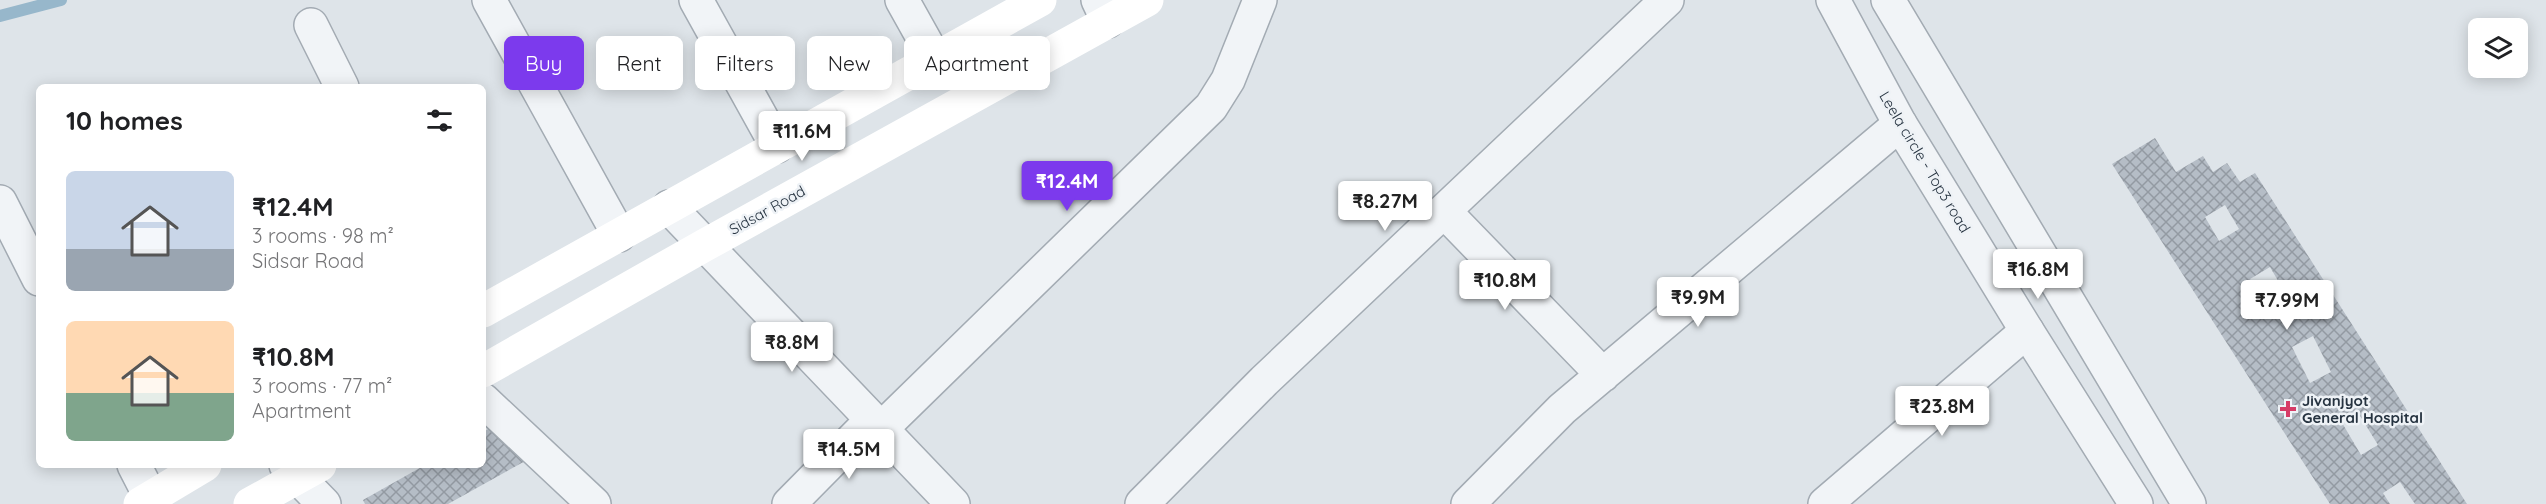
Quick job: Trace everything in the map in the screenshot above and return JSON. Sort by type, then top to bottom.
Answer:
[{"type":"main road","points":[[975,36],[1040,0]]},
{"type":"main road","name":"Sidsar Road","points":[[486,369],[1103,11],[1147,0]]},
{"type":"main road","points":[[486,309],[904,76]]},
{"type":"main road","points":[[145,501],[200,468]]},
{"type":"main road","points":[[250,504],[301,469]]},
{"type":"street","points":[[489,0],[619,235]]},
{"type":"street","points":[[696,0],[777,146]]},
{"type":"street","points":[[902,0],[922,36]]},
{"type":"street","points":[[789,504],[877,425],[1211,107],[1228,81],[1260,0]]},
{"type":"street","points":[[1142,504],[1264,381],[1667,0]]},
{"type":"street","name":"Leela circle - Top3 road","points":[[1833,0],[1900,124],[2026,332],[2136,504]]},
{"type":"street","points":[[1888,0],[2189,504]]},
{"type":"street","points":[[311,25],[340,84]]},
{"type":"street","points":[[1468,504],[1562,409],[1900,124]]},
{"type":"street","points":[[0,202],[36,273]]},
{"type":"street","points":[[669,207],[952,504]]},
{"type":"street","points":[[1444,211],[1603,375]]},
{"type":"street","points":[[2003,292],[2046,266]]},
{"type":"street","points":[[1825,504],[2026,332]]},
{"type":"street","points":[[486,403],[594,504]]},
{"type":"street","points":[[135,468],[145,501]]},
{"type":"street","points":[[301,469],[324,504]]},
{"type":"building","points":[[2155,138],[2176,172],[2203,156],[2213,172],[2227,163],[2240,182],[2255,173],[2467,504],[2415,504],[2400,482],[2383,493],[2390,504],[2330,504],[2112,164]],"holes":[[[2225,205],[2239,229],[2219,241],[2205,217]],[[2270,267],[2288,298],[2268,310],[2250,279]],[[2313,336],[2331,372],[2310,383],[2292,347]],[[2357,411],[2378,445],[2361,455],[2341,421]]]},
{"type":"building","points":[[504,420],[527,460],[448,504],[365,504],[363,500],[420,468],[486,468],[486,430]]},
{"type":"waterway","points":[[0,16],[61,0]]},
{"type":"place","name":"Jivanjyot General Hospital","points":[[2288,409]]}]
